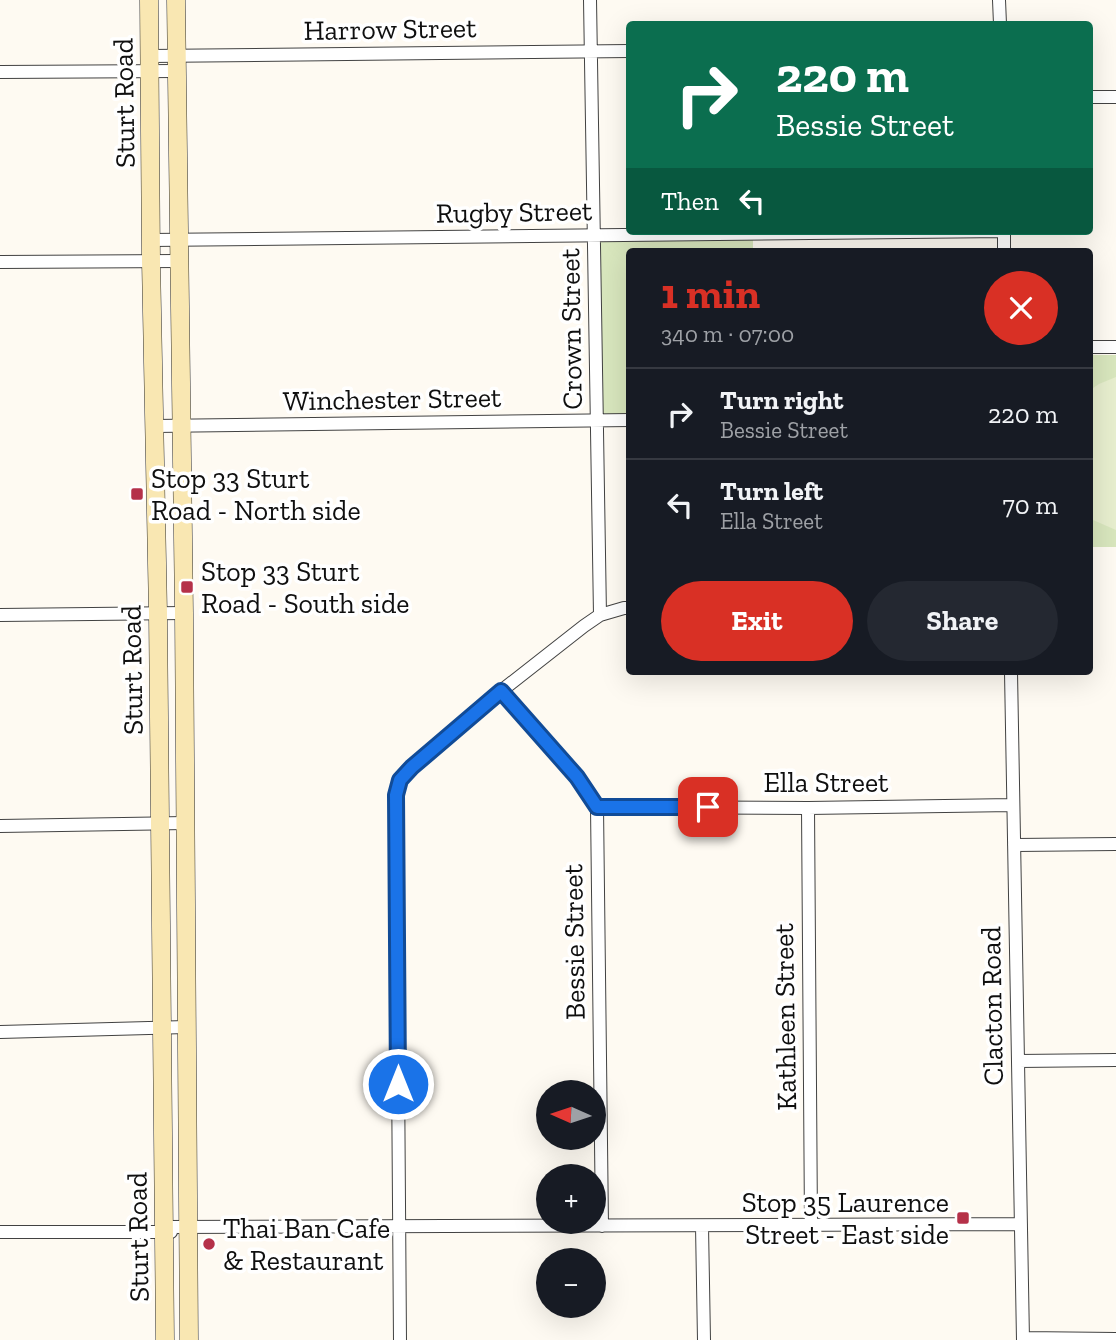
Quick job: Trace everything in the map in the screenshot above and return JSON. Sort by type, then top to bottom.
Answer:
[{"type":"main road","name":"Sturt Road","points":[[149,0],[165,1340]]},
{"type":"main road","name":"Sturt Road","points":[[176,0],[189,1340]]},
{"type":"street","name":"Crown Street","points":[[590,0],[600,615]]},
{"type":"street","points":[[999,0],[1000,21]]},
{"type":"street","name":"Harrow Street","points":[[0,72],[177,63],[626,51]]},
{"type":"street","points":[[1093,97],[1116,97]]},
{"type":"street","name":"Rugby Street","points":[[151,240],[676,235]]},
{"type":"street","points":[[0,262],[179,261]]},
{"type":"street","points":[[1093,347],[1116,346]]},
{"type":"street","name":"Winchester Street","points":[[155,426],[626,420]]},
{"type":"street","points":[[400,1340],[396,795],[400,780],[501,691],[600,615],[626,609]]},
{"type":"street","points":[[0,615],[184,612]]},
{"type":"street","name":"Clacton Road","points":[[1011,675],[1023,1339]]},
{"type":"street","points":[[501,691],[577,777],[597,807]]},
{"type":"street","name":"Ella Street","points":[[597,807],[1013,805]]},
{"type":"street","name":"Bessie Street","points":[[597,807],[602,1164]]},
{"type":"street","name":"Kathleen Street","points":[[807,808],[811,1225]]},
{"type":"street","points":[[0,826],[186,824]]},
{"type":"street","points":[[1014,845],[1116,844]]},
{"type":"street","points":[[0,1032],[186,1027]]},
{"type":"street","points":[[1018,1061],[1116,1060]]},
{"type":"street","points":[[606,1226],[1021,1224]]},
{"type":"street","points":[[0,1233],[536,1226]]},
{"type":"street","points":[[702,1226],[704,1340]]},
{"type":"street","points":[[1023,1339],[1114,1339]]},
{"type":"green space","points":[[753,237],[753,248],[626,248],[626,417],[597,418],[595,239]]},
{"type":"green space","points":[[1093,355],[1116,355],[1116,547],[1093,547]]},
{"type":"green space","points":[[1116,377],[1116,530],[1093,520],[1093,388]]},
{"type":"place","name":"Stop 33 Sturt Road - North side","points":[[137,494]]},
{"type":"place","name":"Stop 33 Sturt Road - South side","points":[[187,587]]},
{"type":"place","name":"Stop 35 Laurence Street - East side","points":[[963,1218]]},
{"type":"place","name":"Thai Ban Cafe & Restaurant","points":[[209,1244]]},
{"type":"route","points":[[398,1084],[396,795],[400,780],[412,767],[501,691],[577,777],[597,807],[708,807]]}]
